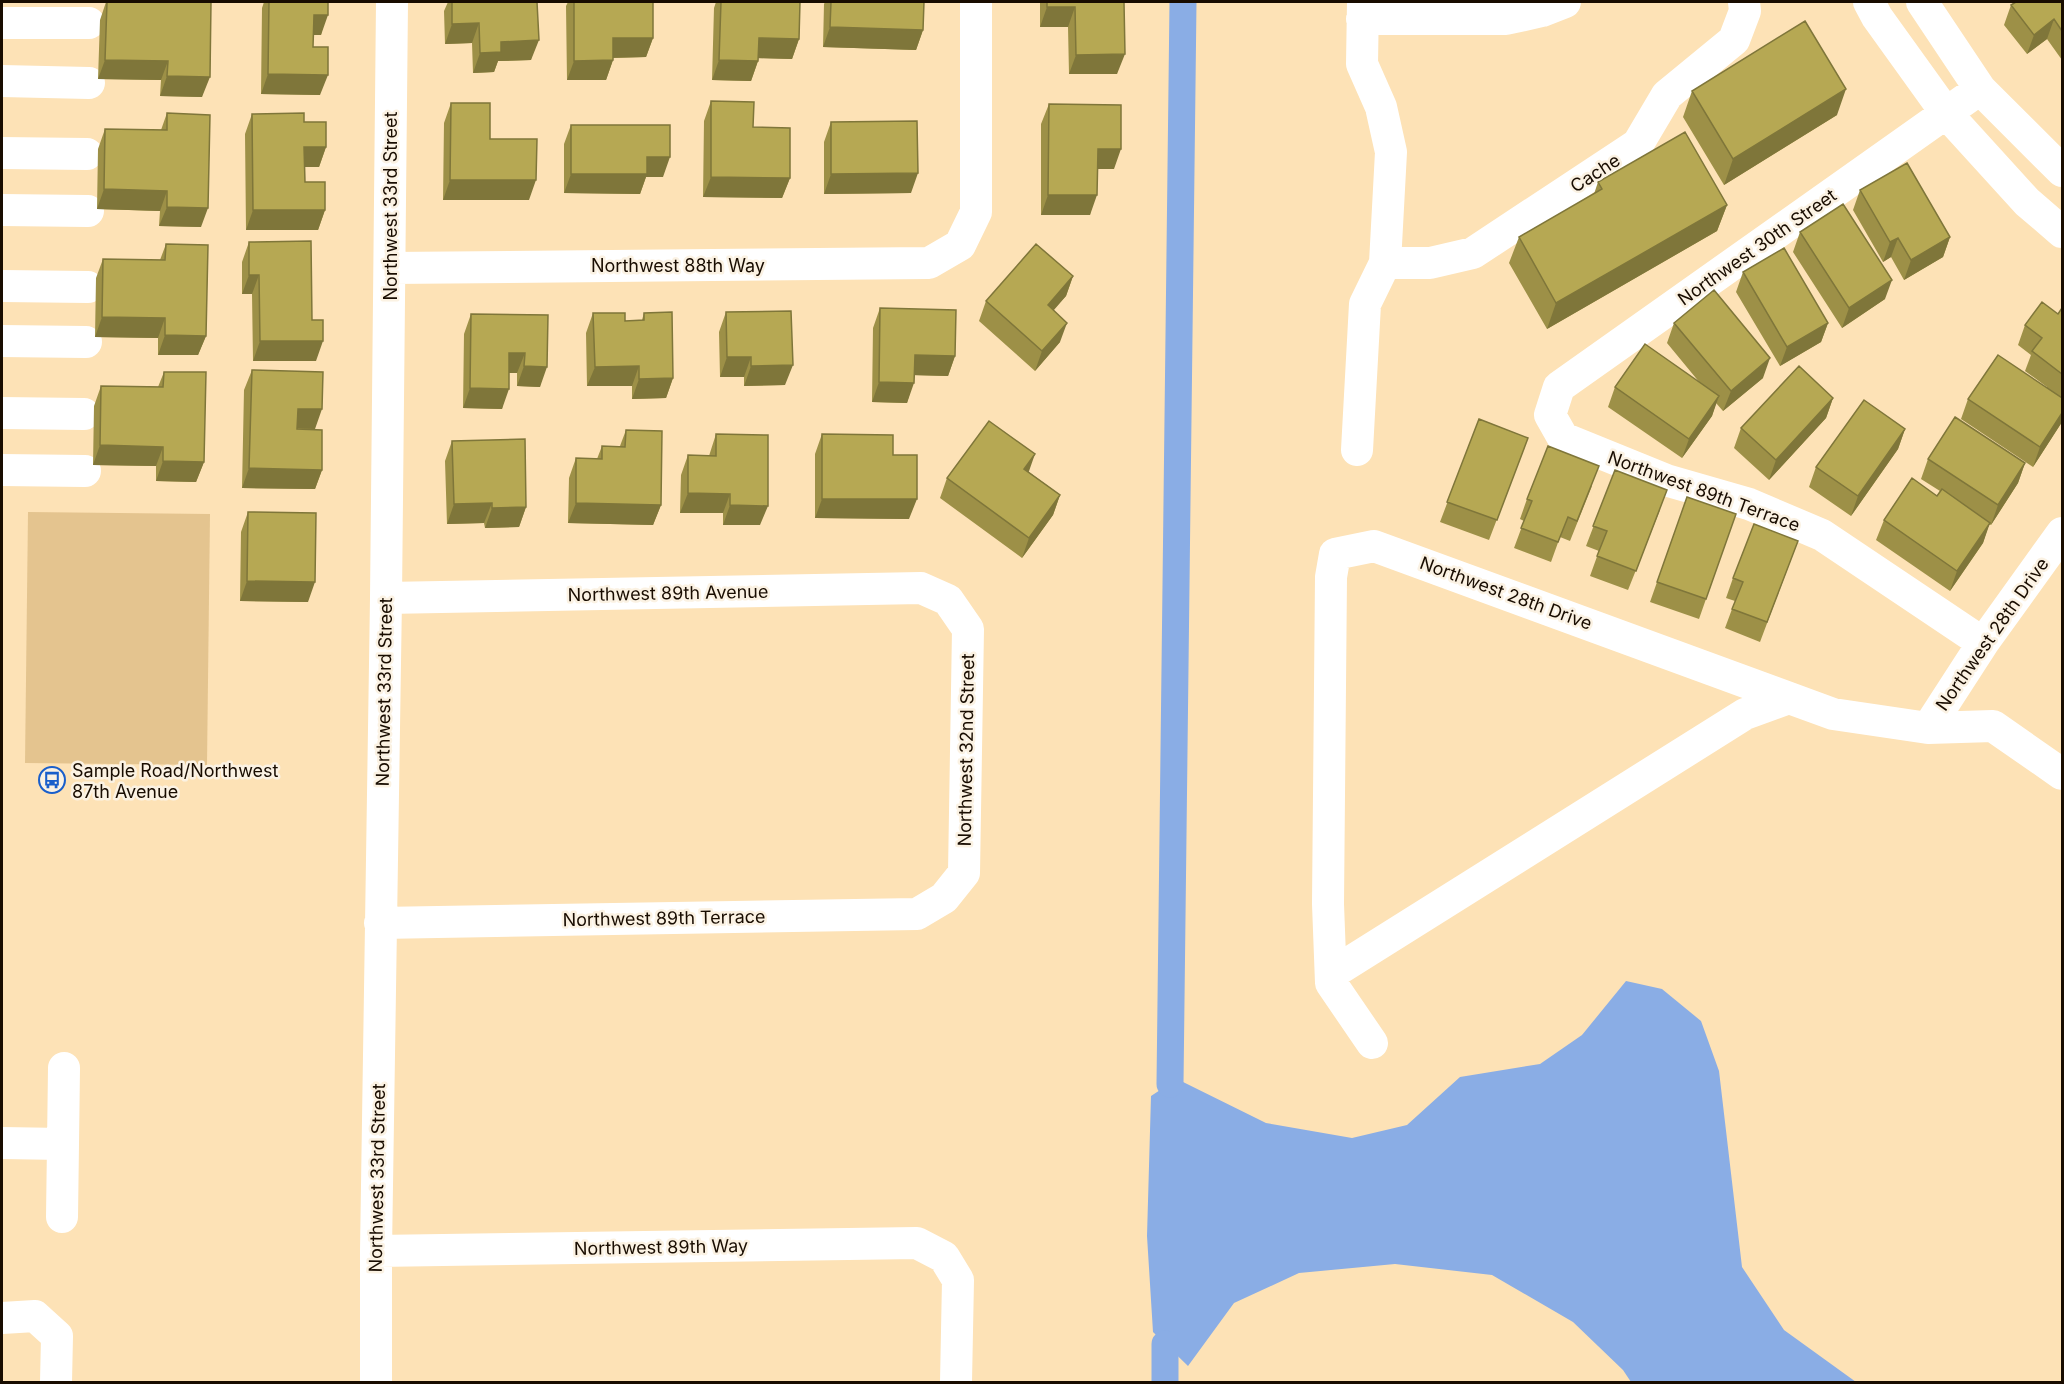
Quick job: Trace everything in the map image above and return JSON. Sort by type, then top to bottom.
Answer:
[{"type":"street","name":"Northwest 33rd Street","points":[[376,1383],[392,2]]},
{"type":"street","name":"Northwest 88th Way","points":[[390,268],[929,264],[960,245],[976,212],[976,2]]},
{"type":"street","points":[[1357,450],[1365,304],[1385,264],[1391,152],[1381,107],[1362,64],[1363,10],[1506,19],[1542,11],[1565,2]]},
{"type":"street","name":"Cache","points":[[1385,264],[1430,264],[1473,253],[1638,144],[1667,95],[1734,39],[1745,11],[1744,2]]},
{"type":"street","points":[[1869,2],[1877,17],[1946,113],[2027,202],[2062,232]]},
{"type":"street","points":[[1922,2],[1980,89],[2062,171]]},
{"type":"street","points":[[2,23],[89,23]]},
{"type":"street","points":[[2,81],[88,83]]},
{"type":"street","name":"Northwest 30th Street","points":[[1550,416],[1559,387],[1980,89]]},
{"type":"street","points":[[2,153],[87,154]]},
{"type":"street","points":[[2,210],[88,211]]},
{"type":"street","points":[[2,286],[88,287]]},
{"type":"street","points":[[2,341],[86,342]]},
{"type":"street","points":[[2,413],[84,414]]},
{"type":"street","name":"Northwest 89th Terrace","points":[[1550,416],[1563,438],[1669,481],[1749,504],[1822,535],[1983,643]]},
{"type":"street","points":[[2,470],[85,471]]},
{"type":"street","name":"Northwest 28th Drive","points":[[1372,1043],[1331,983],[1328,904],[1331,578],[1335,554],[1374,546],[1833,714],[1928,728],[1983,643],[2062,533]]},
{"type":"street","name":"Northwest 89th Avenue","points":[[386,598],[921,588],[948,600]]},
{"type":"street","name":"Northwest 32nd Street","points":[[944,898],[964,873],[968,629],[948,600]]},
{"type":"street","points":[[1330,966],[1752,684]]},
{"type":"street","points":[[1330,966],[1745,714],[1789,698]]},
{"type":"street","points":[[1928,728],[1993,726],[2062,774]]},
{"type":"street","name":"Northwest 89th Terrace","points":[[380,923],[917,914],[944,898]]},
{"type":"street","points":[[62,1217],[64,1068]]},
{"type":"street","points":[[2,1143],[63,1144]]},
{"type":"street","name":"Northwest 89th Way","points":[[376,1251],[917,1243],[944,1257],[958,1280],[956,1383]]},
{"type":"street","points":[[2,1318],[35,1316],[57,1336],[56,1383]]},
{"type":"shaded area","points":[[28,512],[210,514],[207,765],[25,763]]},
{"type":"water","points":[[1626,981],[1662,989],[1701,1021],[1719,1071],[1742,1267],[1784,1330],[1856,1382],[1631,1382],[1623,1370],[1573,1322],[1492,1275],[1395,1264],[1299,1273],[1234,1303],[1188,1366],[1153,1332],[1147,1236],[1151,1096],[1177,1079],[1266,1123],[1352,1138],[1407,1125],[1460,1077],[1540,1064],[1582,1035]]},
{"type":"building","points":[[107,2],[211,2],[210,77],[167,76],[168,61],[105,60]]},
{"type":"building","points":[[269,2],[328,2],[328,15],[314,15],[313,47],[328,47],[328,75],[268,74]]},
{"type":"building","points":[[452,2],[537,2],[539,40],[501,42],[501,52],[480,53],[479,23],[452,24]]},
{"type":"building","points":[[574,2],[653,2],[653,38],[613,38],[613,60],[574,61]]},
{"type":"building","points":[[721,2],[800,2],[799,39],[759,38],[758,61],[719,60]]},
{"type":"building","points":[[831,2],[924,2],[923,30],[830,27]]},
{"type":"building","points":[[1047,2],[1124,2],[1125,54],[1076,55],[1075,7],[1047,7]]},
{"type":"building","points":[[2016,2],[2062,2],[2062,31],[2054,19],[2034,35],[2011,5]]},
{"type":"building","points":[[1805,21],[1846,89],[1733,159],[1692,91]]},
{"type":"building","points":[[711,101],[754,102],[753,127],[790,128],[790,178],[711,177]]},
{"type":"building","points":[[451,103],[490,103],[490,139],[537,139],[536,180],[450,180]]},
{"type":"building","points":[[1049,104],[1121,105],[1121,149],[1098,149],[1097,195],[1048,195]]},
{"type":"building","points":[[167,113],[210,115],[208,208],[167,207],[167,191],[104,189],[105,129],[167,130]]},
{"type":"building","points":[[304,113],[304,122],[326,122],[326,147],[304,147],[305,182],[325,182],[325,210],[253,210],[252,114]]},
{"type":"building","points":[[917,121],[918,173],[831,174],[831,122]]},
{"type":"building","points":[[571,125],[670,125],[670,157],[647,157],[647,174],[571,174]]},
{"type":"building","points":[[1685,132],[1727,205],[1556,303],[1519,237],[1602,189],[1598,182]]},
{"type":"building","points":[[1907,163],[1950,237],[1911,260],[1898,238],[1890,242],[1860,190]]},
{"type":"building","points":[[1843,204],[1892,280],[1849,308],[1800,232]]},
{"type":"building","points":[[311,241],[312,320],[323,320],[323,341],[260,341],[259,275],[249,275],[249,242]]},
{"type":"building","points":[[166,244],[208,245],[206,336],[165,335],[165,318],[102,317],[103,259],[165,260]]},
{"type":"building","points":[[1036,244],[1073,276],[1048,305],[1067,323],[1042,351],[986,301]]},
{"type":"building","points":[[1784,248],[1828,323],[1787,347],[1743,272]]},
{"type":"building","points":[[1714,290],[1770,358],[1731,391],[1674,323]]},
{"type":"building","points":[[2042,302],[2058,314],[2062,308],[2062,374],[2032,351],[2042,338],[2025,325]]},
{"type":"building","points":[[880,308],[956,310],[955,356],[915,355],[914,383],[879,382]]},
{"type":"building","points":[[791,311],[793,365],[751,366],[751,357],[727,357],[726,312]]},
{"type":"building","points":[[672,312],[673,378],[639,379],[639,366],[595,367],[593,313],[625,313],[625,321],[644,320],[644,313]]},
{"type":"building","points":[[471,314],[548,315],[547,367],[524,366],[525,353],[509,353],[509,389],[470,388]]},
{"type":"building","points":[[1645,344],[1719,396],[1689,439],[1615,387]]},
{"type":"building","points":[[1998,355],[2062,398],[2062,413],[2040,447],[1968,399]]},
{"type":"building","points":[[1799,366],[1833,398],[1776,460],[1741,428]]},
{"type":"building","points":[[252,370],[323,372],[322,409],[298,409],[297,429],[322,430],[322,470],[249,468]]},
{"type":"building","points":[[164,372],[206,372],[204,462],[163,461],[163,447],[100,445],[101,386],[163,387]]},
{"type":"building","points":[[1864,400],[1905,429],[1858,496],[1816,467]]},
{"type":"building","points":[[1955,417],[2025,463],[1998,505],[1928,459]]},
{"type":"building","points":[[1479,419],[1528,438],[1497,520],[1447,502]]},
{"type":"building","points":[[989,421],[1035,454],[1024,469],[1060,495],[1029,538],[947,478]]},
{"type":"building","points":[[626,430],[662,431],[661,505],[576,503],[576,458],[602,459],[602,446],[625,447]]},
{"type":"building","points":[[716,434],[768,435],[768,506],[730,505],[730,494],[688,493],[688,455],[716,456]]},
{"type":"building","points":[[822,434],[893,435],[893,455],[917,455],[917,499],[822,499]]},
{"type":"building","points":[[525,439],[526,507],[492,508],[492,503],[454,504],[452,441]]},
{"type":"building","points":[[1548,446],[1599,466],[1577,521],[1568,517],[1558,542],[1521,528],[1532,501],[1527,499]]},
{"type":"building","points":[[1615,470],[1667,490],[1636,571],[1597,556],[1607,531],[1593,526]]},
{"type":"building","points":[[1912,478],[1937,496],[1942,489],[1990,523],[1957,571],[1884,520]]},
{"type":"building","points":[[1687,497],[1736,514],[1706,599],[1657,582]]},
{"type":"building","points":[[248,512],[316,513],[315,582],[247,581]]},
{"type":"building","points":[[1754,524],[1798,541],[1767,622],[1732,609],[1743,582],[1733,578]]},
{"type":"waterway","points":[[1170,1084],[1183,2]]},
{"type":"waterway","points":[[1165,1344],[1165,1382]]},
{"type":"place","name":"Sample Road/Northwest 87th Avenue","points":[[52,780]]}]
